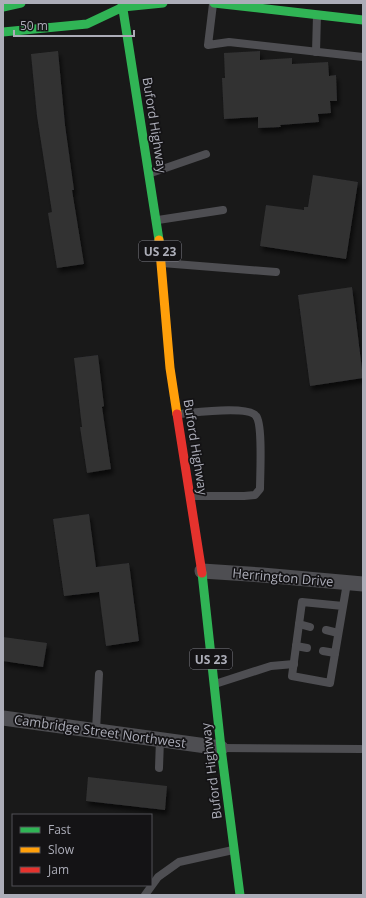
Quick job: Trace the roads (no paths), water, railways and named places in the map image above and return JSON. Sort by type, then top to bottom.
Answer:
[{"type":"main road","points":[[3,7],[19,3]]},
{"type":"main road","points":[[111,3],[123,5],[163,3]]},
{"type":"main road","points":[[214,3],[363,20]]},
{"type":"main road","points":[[3,32],[87,24],[123,5]]},
{"type":"main road","name":"Buford Highway","points":[[123,5],[157,220],[162,262],[170,368],[202,571],[221,748],[240,895]]},
{"type":"street","name":"Herrington Drive","points":[[202,571],[363,584]]},
{"type":"street","name":"Cambridge Street Northwest","points":[[3,718],[221,748]]},
{"type":"lane","points":[[214,3],[208,45],[229,42],[363,57]]},
{"type":"lane","points":[[316,52],[317,15]]},
{"type":"lane","points":[[150,173],[206,154]]},
{"type":"lane","points":[[157,220],[223,210]]},
{"type":"lane","points":[[162,262],[276,272]]},
{"type":"lane","points":[[177,414],[238,409],[252,412],[258,417],[260,430],[260,489],[255,495],[190,496]]},
{"type":"lane","points":[[343,606],[302,602],[292,676],[330,683],[347,583]]},
{"type":"lane","points":[[299,624],[310,627]]},
{"type":"lane","points":[[326,630],[338,633]]},
{"type":"lane","points":[[296,646],[307,648]]},
{"type":"lane","points":[[323,651],[335,653]]},
{"type":"lane","points":[[214,684],[271,666],[294,664]]},
{"type":"lane","points":[[96,730],[99,674]]},
{"type":"lane","points":[[159,768],[160,739]]},
{"type":"lane","points":[[221,748],[361,749]]},
{"type":"lane","points":[[152,885],[158,877],[179,862],[234,850]]},
{"type":"lane","points":[[145,895],[152,886]]}]
